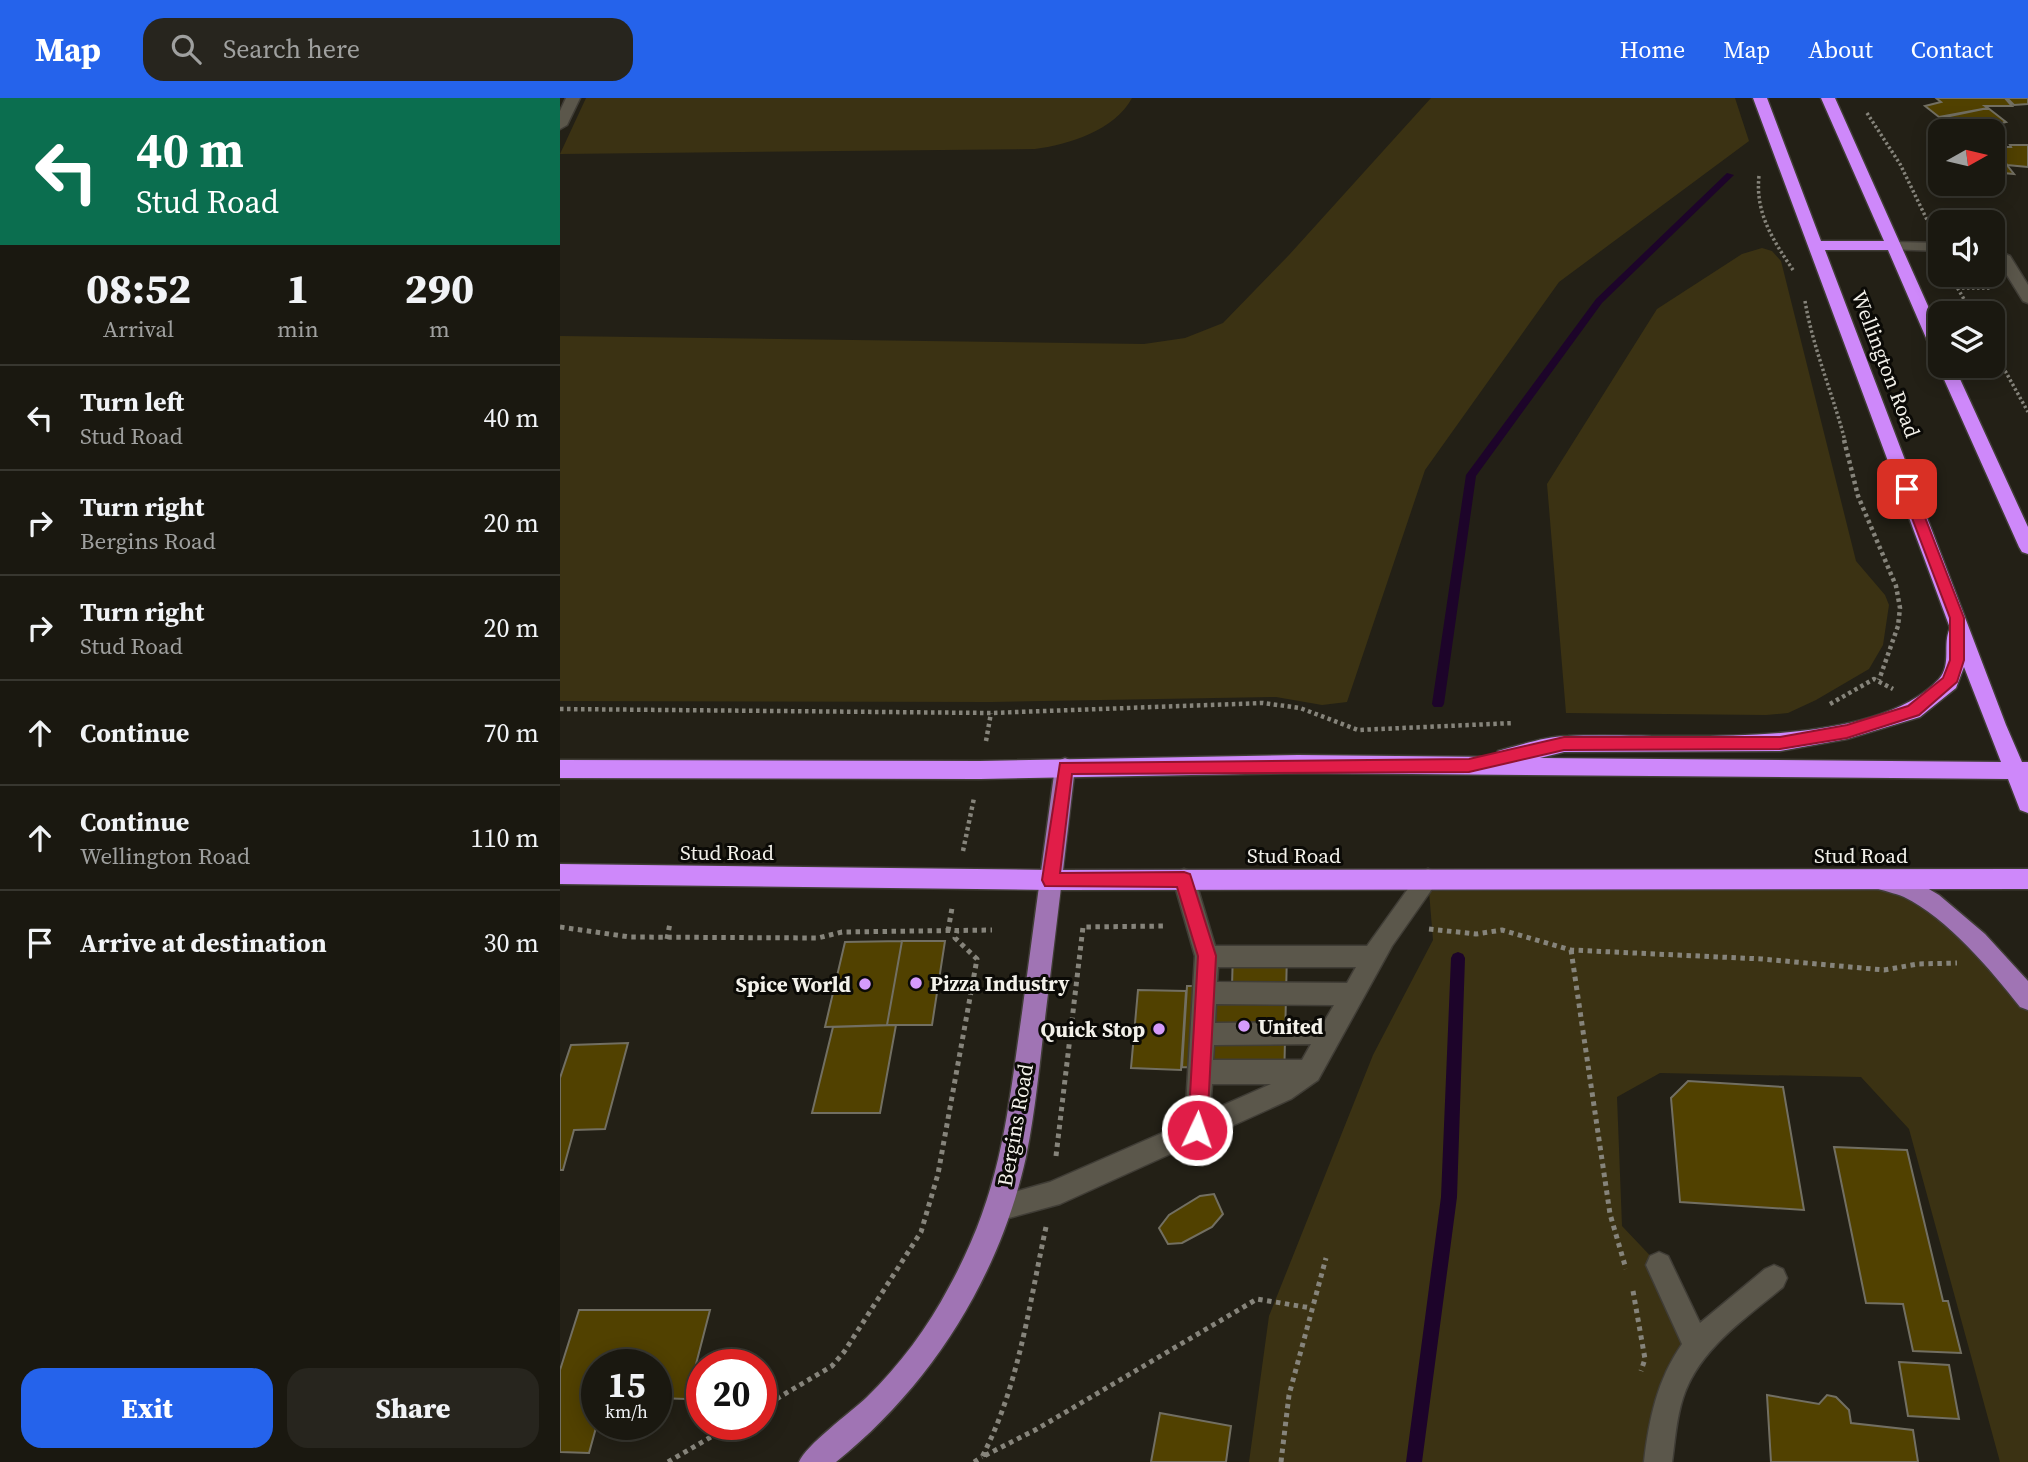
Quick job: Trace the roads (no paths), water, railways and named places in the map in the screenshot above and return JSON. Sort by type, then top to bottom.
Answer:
[{"type":"highway","name":"Wellington Road","points":[[1760,98],[1957,618],[2021,771],[2028,804]]},
{"type":"highway","points":[[1828,98],[1928,325]]},
{"type":"highway","points":[[1816,245],[1892,246]]},
{"type":"highway","points":[[1951,378],[2028,547]]},
{"type":"highway","points":[[1985,452],[2028,516]]},
{"type":"highway","points":[[1469,765],[1564,744],[1780,743],[1847,732],[1913,711],[1949,682],[1957,660],[1957,618]]},
{"type":"highway","points":[[560,769],[980,770],[1065,767],[1469,765],[2021,771]]},
{"type":"highway","name":"Stud Road","points":[[560,874],[1051,880],[2028,879]]},
{"type":"main road","name":"Bergins Road","points":[[813,1462],[841,1442],[882,1404],[916,1365],[972,1270],[998,1208],[1015,1145],[1065,767]]},
{"type":"main road","points":[[1881,880],[1916,893],[1986,952],[2028,999]]},
{"type":"street","points":[[560,125],[573,98]]},
{"type":"street","points":[[1892,246],[1928,246]]},
{"type":"street","points":[[2005,260],[2028,270]]},
{"type":"street","points":[[2005,265],[2028,298]]},
{"type":"street","points":[[998,1208],[1051,1195],[1282,1091],[1309,1072],[1384,939],[1428,879]]},
{"type":"street","points":[[1184,880],[1207,956],[1197,1130]]},
{"type":"street","points":[[1207,956],[1374,957]]},
{"type":"street","points":[[1205,993],[1354,993]]},
{"type":"street","points":[[1203,1034],[1330,1033]]},
{"type":"street","points":[[1201,1072],[1309,1072]]},
{"type":"street","points":[[1659,1265],[1696,1343]]},
{"type":"street","points":[[1658,1462],[1661,1424],[1671,1387],[1696,1343],[1774,1278]]},
{"type":"waterway","points":[[1438,704],[1471,475],[1599,301],[1730,175]]},
{"type":"waterway","points":[[1414,1462],[1449,1197],[1458,958]]},
{"type":"place","name":"Pizza Industry","points":[[916,983]]},
{"type":"place","name":"Spice World","points":[[865,984]]},
{"type":"place","name":"United","points":[[1244,1026]]},
{"type":"place","name":"Quick Stop","points":[[1159,1029]]}]
